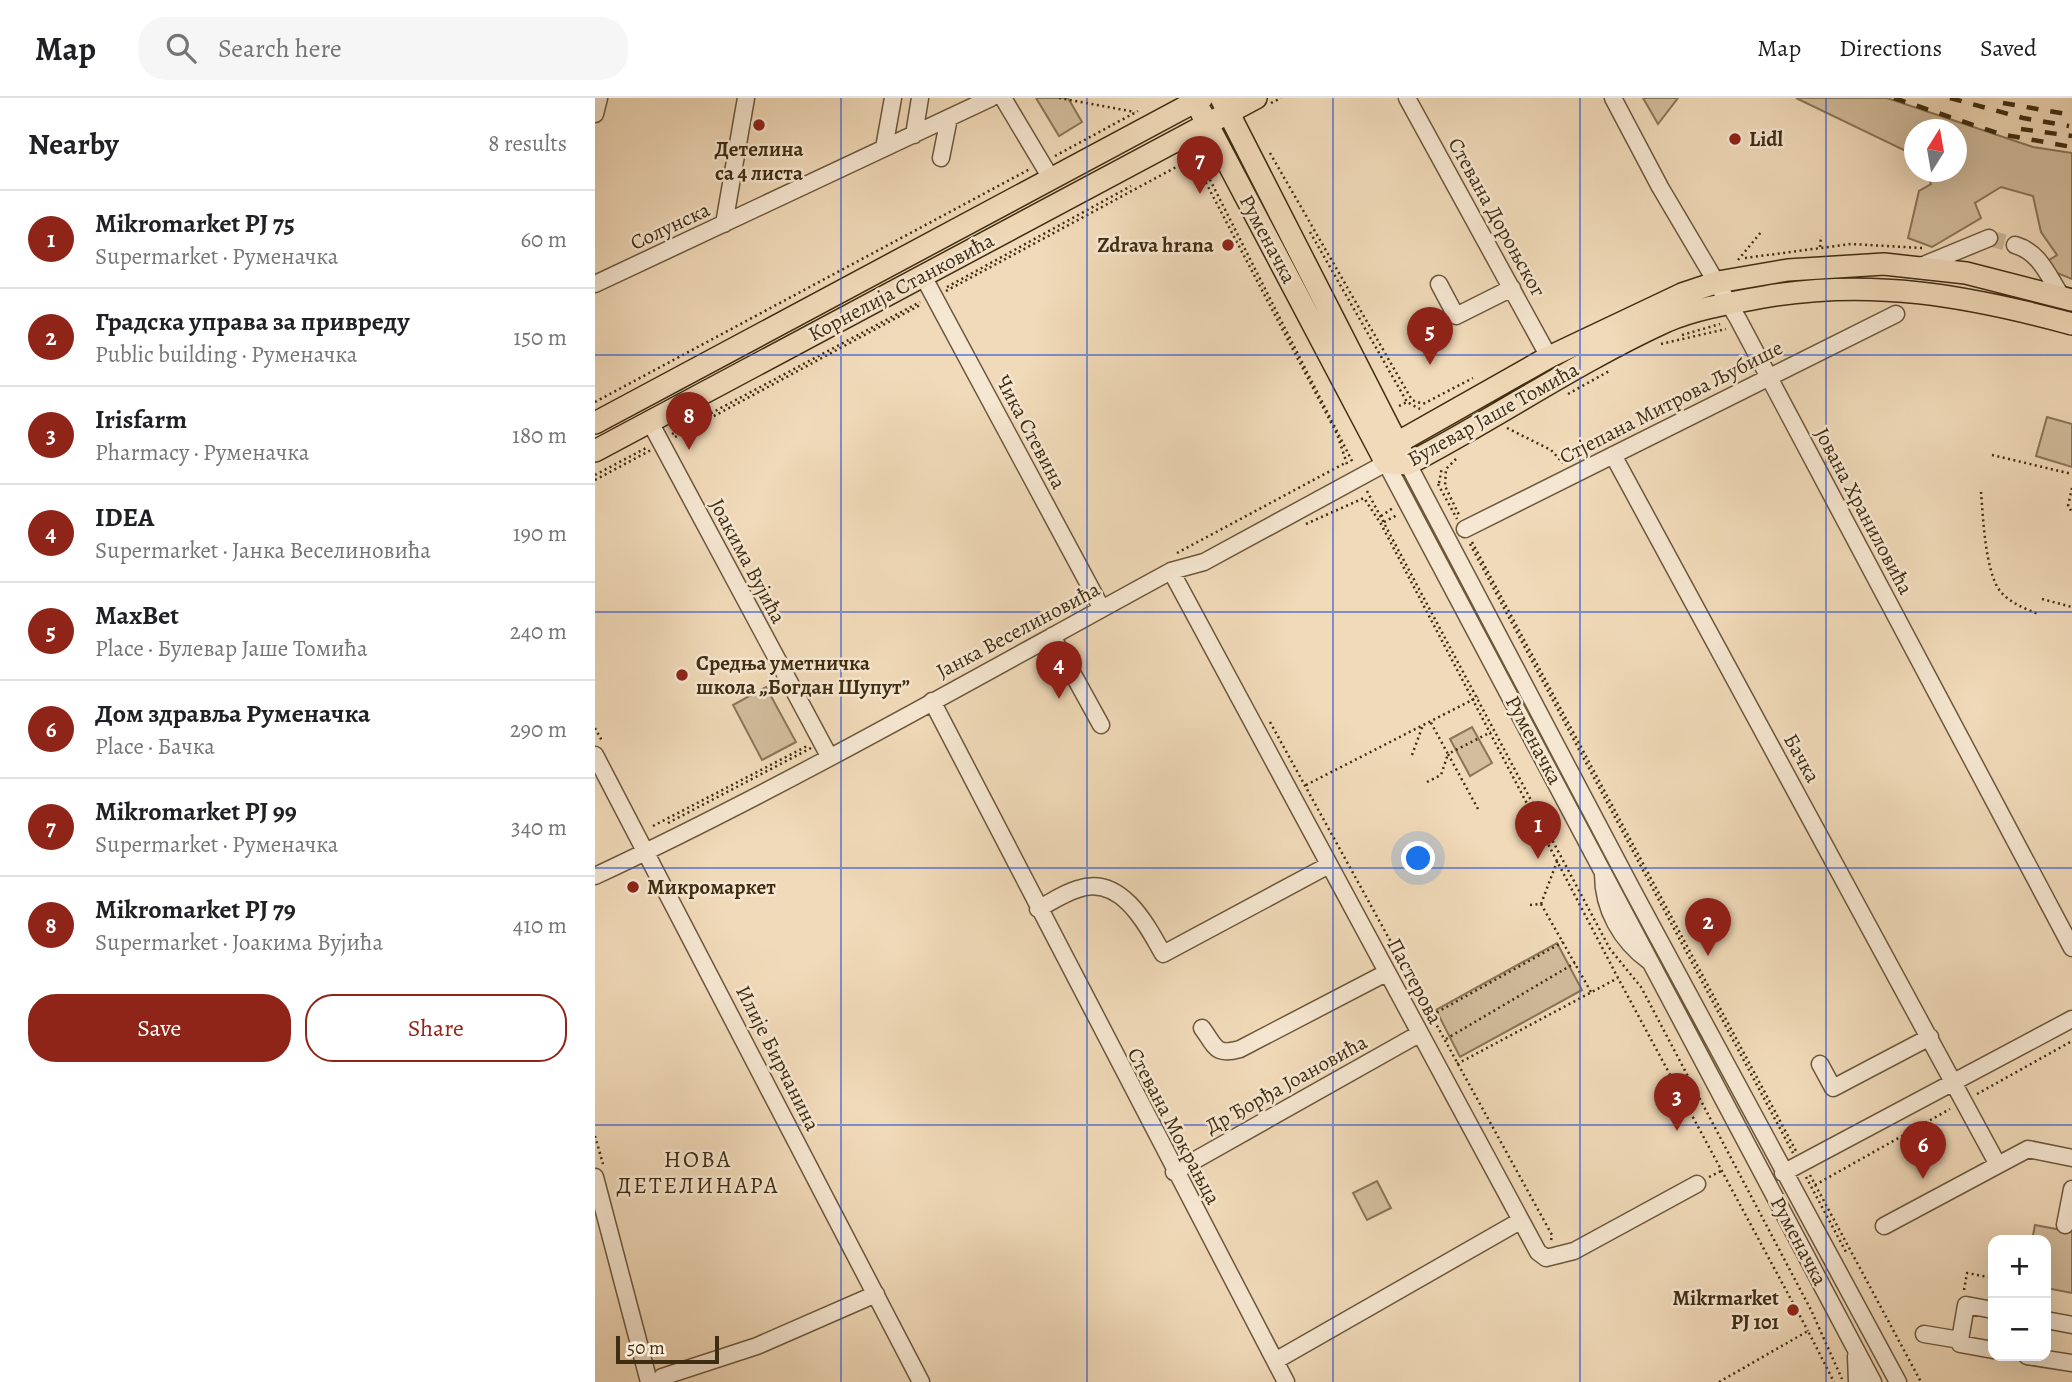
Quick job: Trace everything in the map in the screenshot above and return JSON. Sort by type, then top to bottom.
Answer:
[{"type":"main road","name":"Корнелија Станковића","points":[[595,451],[657,435],[923,276],[1207,124],[1225,105],[1256,98]]},
{"type":"main road","name":"Корнелија Станковића","points":[[595,423],[1047,171],[1197,99]]},
{"type":"main road","name":"Руменачка","points":[[1197,99],[1207,124],[1386,463]]},
{"type":"main road","name":"Руменачка","points":[[1225,105],[1408,464]]},
{"type":"main road","name":"Булевар Јаше Томића","points":[[2067,298],[1966,273],[1921,266],[1834,265],[1718,282],[1662,303],[1549,357],[1397,443],[1386,463],[1408,464],[1557,378],[1656,327],[1690,313],[1729,302],[1821,289],[1875,287],[1984,300],[2072,324]]},
{"type":"street","points":[[595,114],[599,98]]},
{"type":"street","points":[[724,224],[746,98]]},
{"type":"street","points":[[884,148],[893,98]]},
{"type":"street","points":[[914,135],[920,98]]},
{"type":"street","name":"Солунска","points":[[595,284],[992,98]]},
{"type":"street","points":[[1003,98],[1047,171]]},
{"type":"street","name":"Стевана Дороњског","points":[[1408,98],[1549,357]]},
{"type":"street","name":"Јована Храниловића","points":[[1613,98],[1660,187],[1718,282],[1769,376],[2072,948]]},
{"type":"street","points":[[941,158],[949,118]]},
{"type":"street","points":[[1921,266],[1989,238]]},
{"type":"street","points":[[2015,245],[2033,253],[2067,298]]},
{"type":"street","name":"Чика Стевина","points":[[923,276],[1102,609]]},
{"type":"street","points":[[1439,284],[1456,316],[1512,288]]},
{"type":"street","name":"Стјепана Митрова Љубише","points":[[1464,531],[1896,314]]},
{"type":"street","name":"Јоакима Вујића","points":[[657,435],[825,749]]},
{"type":"street","name":"Бачка","points":[[1613,455],[1998,1165]]},
{"type":"street","name":"Јанка Веселиновића","points":[[595,876],[648,852],[825,749],[932,701],[1171,571],[1204,562],[1355,474],[1386,463]]},
{"type":"street","name":"Руменачка","points":[[1386,463],[1856,1354],[1874,1382]]},
{"type":"street","name":"Руменачка","points":[[1408,464],[1783,1173],[1898,1382]]},
{"type":"street","name":"Пастерова","points":[[1171,571],[1520,1221],[1538,1252],[1546,1258]]},
{"type":"street","points":[[1052,636],[1101,725]]},
{"type":"street","name":"Стевана Мокрањца","points":[[932,701],[1174,1172],[1286,1382]]},
{"type":"street","name":"Илије Бирчанина","points":[[595,755],[648,852],[921,1382]]},
{"type":"street","points":[[1038,909],[1077,889],[1092,886],[1110,889],[1137,912],[1163,954],[1329,865]]},
{"type":"street","points":[[1202,1028],[1218,1051],[1224,1054],[1240,1049],[1386,973]]},
{"type":"street","points":[[1783,1173],[2072,1019]]},
{"type":"street","name":"Др Ђорђа Јоановића","points":[[1174,1172],[1419,1034]]},
{"type":"street","points":[[1820,1064],[1833,1088],[1930,1037]]},
{"type":"street","points":[[1884,1226],[2028,1149],[2072,1158]]},
{"type":"street","points":[[595,1177],[656,1379],[757,1346],[876,1294]]},
{"type":"street","points":[[1546,1258],[1574,1251],[1697,1184]]},
{"type":"street","points":[[2065,1226],[2072,1189]]},
{"type":"street","points":[[1275,1361],[1520,1221]]},
{"type":"street","points":[[1988,1309],[1966,1305],[1960,1340],[1960,1344],[1988,1349]]},
{"type":"street","points":[[2051,1321],[2072,1325]]},
{"type":"street","points":[[1924,1334],[1960,1340]]},
{"type":"street","points":[[1856,1354],[1857,1382]]},
{"type":"street","points":[[2051,1360],[2072,1363]]},
{"type":"path","points":[[1059,98],[1136,112]]},
{"type":"path","points":[[595,402],[1047,171],[1146,107]]},
{"type":"path","points":[[934,296],[1195,150],[1355,474],[1381,516],[1610,949],[1641,987],[1811,1310],[1844,1382]]},
{"type":"path","points":[[1407,402],[1268,154],[1412,400]]},
{"type":"path","points":[[595,475],[657,435],[934,296],[1193,158],[1337,434],[1355,474]]},
{"type":"path","points":[[1738,260],[1762,231]]},
{"type":"path","points":[[1820,247],[1821,236]]},
{"type":"path","points":[[1722,323],[1653,345],[1728,328]]},
{"type":"path","points":[[1560,392],[1618,361]]},
{"type":"path","points":[[1568,394],[1617,367]]},
{"type":"path","points":[[1497,435],[1520,421]]},
{"type":"path","points":[[1507,428],[1551,450],[1573,475]]},
{"type":"path","points":[[595,480],[657,435]]},
{"type":"path","points":[[1466,453],[1445,469],[1445,486],[1464,531],[1813,1186],[1921,1382]]},
{"type":"path","points":[[1453,454],[1443,463],[1438,484],[1801,1163]]},
{"type":"path","points":[[1992,455],[2072,474]]},
{"type":"path","points":[[1423,492],[1438,484]]},
{"type":"path","points":[[2072,488],[2068,506],[2072,512]]},
{"type":"path","points":[[1981,492],[1989,554],[1999,589],[2016,605],[2038,614]]},
{"type":"path","points":[[1364,498],[1491,732],[1618,978],[1834,1382]]},
{"type":"path","points":[[1381,516],[1407,500]]},
{"type":"path","points":[[2042,599],[2072,607]]},
{"type":"path","points":[[1305,785],[1478,697]]},
{"type":"path","points":[[1265,712],[1552,1236],[1546,1258]]},
{"type":"path","points":[[1430,721],[1478,809]]},
{"type":"path","points":[[1412,755],[1423,724]]},
{"type":"path","points":[[1427,782],[1441,775],[1448,754],[1491,732]]},
{"type":"path","points":[[650,833],[825,749]]},
{"type":"path","points":[[1541,904],[1558,859]]},
{"type":"path","points":[[1530,905],[1541,904]]},
{"type":"path","points":[[1541,904],[1591,992]]},
{"type":"path","points":[[1432,1015],[1563,942]]},
{"type":"path","points":[[1445,1039],[1575,963]]},
{"type":"path","points":[[1440,1073],[1618,978]]},
{"type":"path","points":[[1813,1186],[2072,1041]]},
{"type":"path","points":[[1966,1305],[1962,1299],[1967,1273],[1988,1277]]},
{"type":"path","points":[[1719,1382],[1808,1331]]},
{"type":"shaded area","points":[[1036,98],[1068,98],[1082,122],[1059,136]]},
{"type":"shaded area","points":[[1643,98],[1678,98],[1658,124]]},
{"type":"shaded area","points":[[1796,98],[1887,98],[1950,119],[1904,119],[1904,150]]},
{"type":"shaded area","points":[[1967,125],[2033,147],[2072,153],[2072,279],[2052,271],[2046,262],[2057,255],[2041,232],[2033,196],[2001,187],[1975,203],[1981,218],[1932,247],[1908,238],[1919,191],[1930,182],[1967,182]]},
{"type":"shaded area","points":[[2047,417],[2072,424],[2072,467],[2036,456]]},
{"type":"shaded area","points":[[766,687],[796,742],[762,760],[733,705]]},
{"type":"shaded area","points":[[1472,727],[1492,763],[1470,776],[1450,739]]},
{"type":"shaded area","points":[[1557,943],[1582,990],[1460,1057],[1436,1010]]},
{"type":"shaded area","points":[[1377,1181],[1391,1208],[1367,1220],[1353,1193]]},
{"type":"shaded area","points":[[2035,1225],[2072,1232],[2072,1293],[2051,1289],[2051,1235],[2033,1235]]},
{"type":"tunnel","points":[[1989,238],[2015,245]]},
{"type":"railway","points":[[1894,98],[2000,134],[2072,147]]},
{"type":"railway","points":[[1950,98],[2023,118],[2069,126]]},
{"type":"railway","points":[[2003,103],[2072,115]]},
{"type":"railway","points":[[2021,129],[2072,136]]},
{"type":"place","name":"Детелина са 4 листа","points":[[759,125]]},
{"type":"place","name":"Lidl","points":[[1735,139]]},
{"type":"place","name":"Mikromarket PJ 99","points":[[1200,194]]},
{"type":"place","name":"Zdrava hrana","points":[[1228,245]]},
{"type":"place","name":"MaxBet","points":[[1430,365]]},
{"type":"place","name":"Mikromarket PJ 79","points":[[689,450]]},
{"type":"place","name":"Средња уметничка школа „Богдан Шупут”","points":[[682,675]]},
{"type":"place","name":"IDEA","points":[[1059,699]]},
{"type":"place","name":"Mikromarket PJ 75","points":[[1538,859]]},
{"type":"place","name":"Микромаркет","points":[[633,887]]},
{"type":"place","name":"Градска управа за привреду","points":[[1708,956]]},
{"type":"place","name":"Irisfarm","points":[[1677,1131]]},
{"type":"place","name":"Дом здравља Руменачка","points":[[1923,1179]]},
{"type":"place","name":"Mikrmarket PJ 101","points":[[1793,1310]]},
{"type":"district","name":"НОВА ДЕТЕЛИНАРА","points":[[698,1172]]}]
